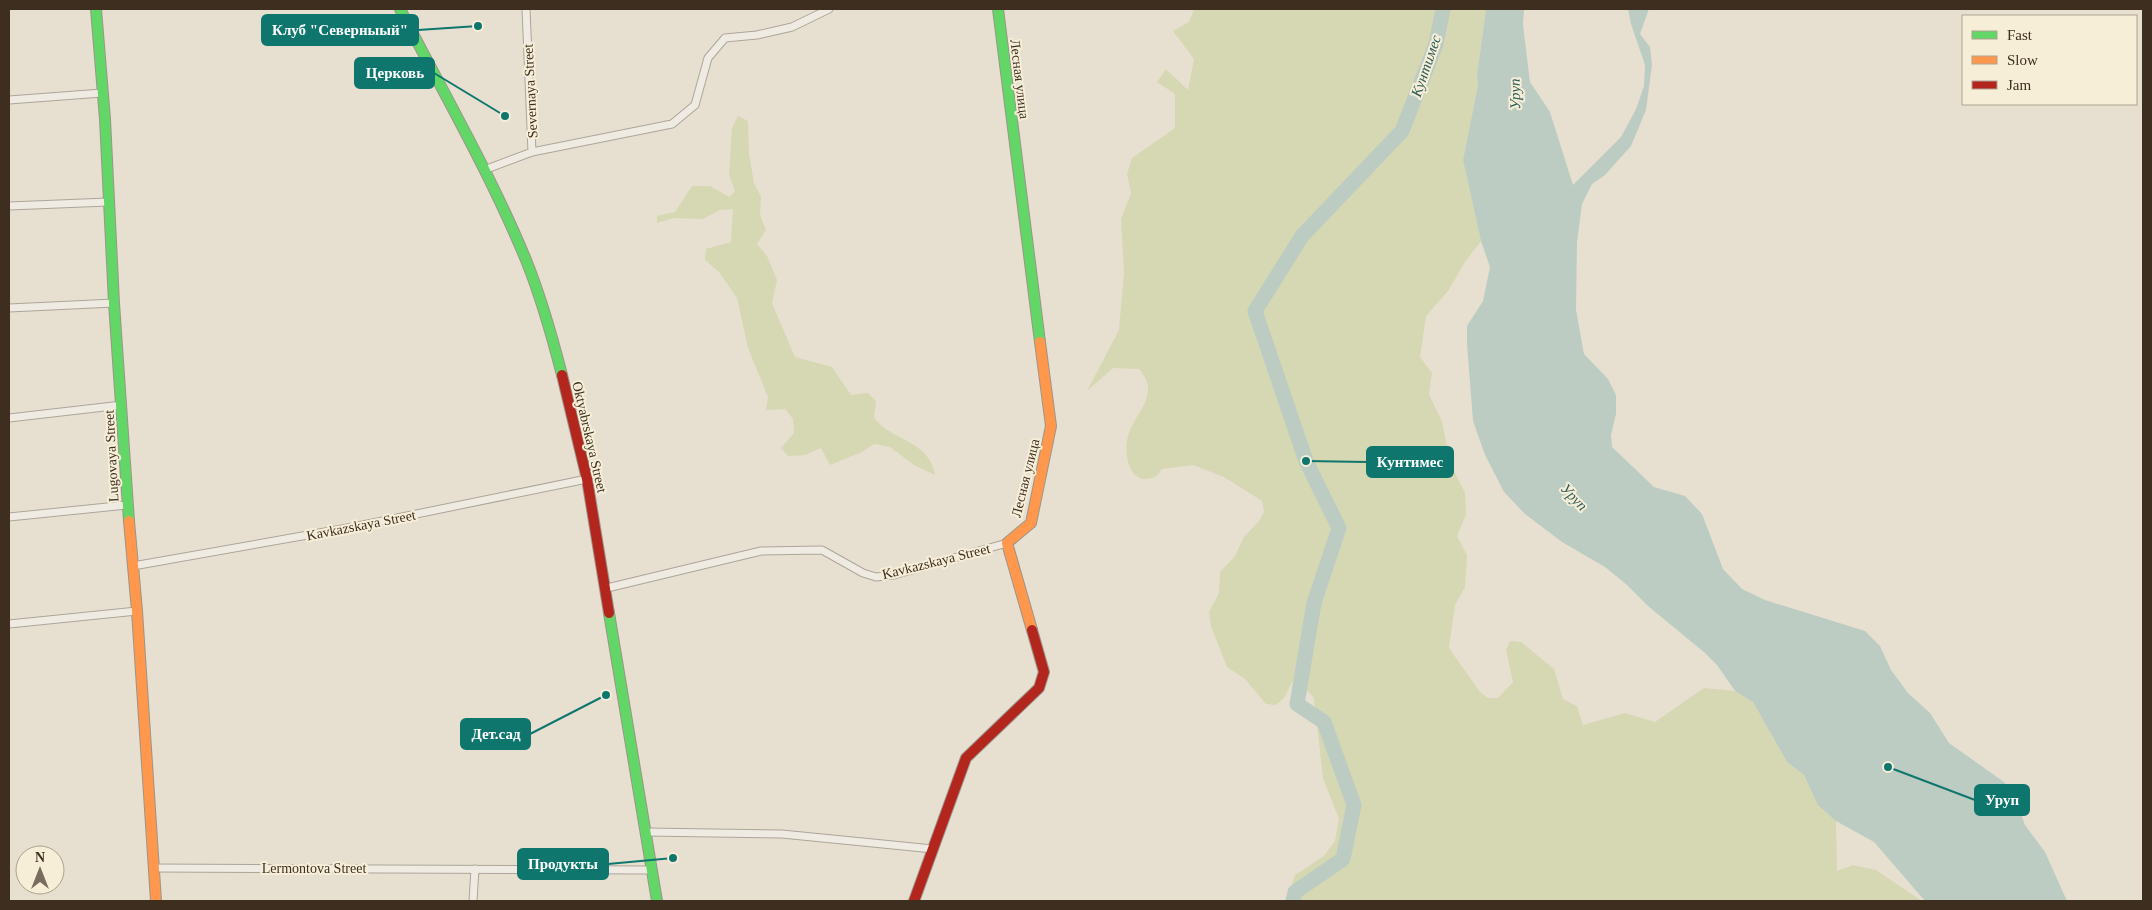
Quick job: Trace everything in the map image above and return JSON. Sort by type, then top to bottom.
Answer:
[{"type":"street","name":"Lugovaya Street","points":[[96,9],[105,119],[108,202],[127,505],[137,611],[156,901]]},
{"type":"street","name":"Oktyabrskaya Street","points":[[400,9],[484,170],[526,260],[553,339],[587,479],[657,901]]},
{"type":"street","name":"Severnaya Street","points":[[484,170],[532,152],[526,9]]},
{"type":"street","points":[[532,152],[672,124],[695,105],[708,58],[725,38],[757,35],[792,27],[829,9]]},
{"type":"street","name":"Лесная улица","points":[[998,9],[1051,426],[1030,523],[1007,543]]},
{"type":"street","points":[[9,100],[102,93]]},
{"type":"street","points":[[9,206],[108,202]]},
{"type":"street","points":[[9,308],[114,303]]},
{"type":"street","points":[[9,418],[122,405]]},
{"type":"street","name":"Kavkazskaya Street","points":[[133,566],[352,527],[587,479]]},
{"type":"street","points":[[9,517],[127,505]]},
{"type":"street","points":[[914,901],[966,758],[1038,688],[1044,672],[1007,543]]},
{"type":"street","name":"Kavkazskaya Street","points":[[606,588],[761,551],[822,550],[863,573],[876,577],[894,575],[1007,543]]},
{"type":"street","points":[[9,624],[137,611]]},
{"type":"street","points":[[646,832],[782,834],[933,849]]},
{"type":"street","name":"Lermontova Street","points":[[154,868],[652,870]]},
{"type":"street","points":[[473,901],[475,869]]},
{"type":"green space","points":[[1194,9],[1486,9],[1477,75],[1478,85],[1463,160],[1481,241],[1465,262],[1448,291],[1426,316],[1420,357],[1432,373],[1429,394],[1442,422],[1451,465],[1465,493],[1466,515],[1457,536],[1467,555],[1465,587],[1455,605],[1449,648],[1480,692],[1488,698],[1498,698],[1513,682],[1506,650],[1510,641],[1521,642],[1554,669],[1563,699],[1577,706],[1583,725],[1625,713],[1655,722],[1704,688],[1735,691],[1753,702],[1787,762],[1804,775],[1836,821],[1837,871],[1853,865],[1876,870],[1922,901],[1287,901],[1295,875],[1324,856],[1335,841],[1339,819],[1323,778],[1314,698],[1295,677],[1284,698],[1276,705],[1266,704],[1245,679],[1227,667],[1211,626],[1209,612],[1219,593],[1220,572],[1235,556],[1244,537],[1259,521],[1264,512],[1262,501],[1224,477],[1193,465],[1162,469],[1156,476],[1147,479],[1135,475],[1128,463],[1126,449],[1130,430],[1148,393],[1146,379],[1139,369],[1113,368],[1087,391],[1119,330],[1124,272],[1121,219],[1131,193],[1127,174],[1132,158],[1175,128],[1175,94],[1157,82],[1166,69],[1188,90],[1194,59],[1173,31],[1189,22]]},
{"type":"green space","points":[[738,116],[748,121],[749,154],[754,183],[761,197],[760,215],[766,230],[757,244],[767,256],[777,280],[772,303],[795,357],[832,367],[851,395],[868,393],[876,401],[874,418],[887,430],[924,453],[929,459],[935,475],[914,465],[890,447],[874,444],[862,452],[830,465],[821,448],[805,455],[788,456],[781,448],[794,433],[793,419],[785,409],[766,410],[768,397],[748,348],[737,298],[719,272],[705,260],[706,249],[731,242],[733,209],[720,210],[703,219],[674,218],[657,223],[657,216],[675,212],[692,186],[710,186],[729,197],[735,191],[729,175],[732,128]]},
{"type":"water","points":[[1486,9],[1524,9],[1523,25],[1530,82],[1550,112],[1573,185],[1621,137],[1636,109],[1644,86],[1645,65],[1628,9],[1649,9],[1640,34],[1650,47],[1652,65],[1646,110],[1631,146],[1605,175],[1592,184],[1582,204],[1577,242],[1576,310],[1584,354],[1608,379],[1616,395],[1616,414],[1611,435],[1612,447],[1654,487],[1685,496],[1702,514],[1723,569],[1742,589],[1765,600],[1865,631],[1880,646],[1891,670],[1908,693],[1930,713],[1949,743],[2004,782],[2013,792],[2025,825],[2045,852],[2067,901],[1925,901],[1874,842],[1836,821],[1818,805],[1804,775],[1787,762],[1753,702],[1735,691],[1717,665],[1705,653],[1648,606],[1626,584],[1605,567],[1562,542],[1525,514],[1504,492],[1485,455],[1473,421],[1467,344],[1467,326],[1483,301],[1490,267],[1481,241],[1463,160],[1478,85],[1477,75]]},
{"type":"waterway","name":"Кунтимес","points":[[1293,901],[1295,892],[1343,859],[1354,805],[1324,722],[1297,704],[1314,603],[1339,528],[1306,461],[1255,311],[1302,236],[1402,131],[1436,44],[1443,9]]},
{"type":"traffic: fast","points":[[96,9],[105,119],[114,303],[129,521]]},
{"type":"traffic: fast","points":[[400,9],[482,164],[512,228],[537,288],[562,375]]},
{"type":"traffic: fast","points":[[998,9],[1040,342]]},
{"type":"traffic: fast","points":[[609,613],[657,901]]},
{"type":"traffic: slow","points":[[1032,630],[1007,543],[1031,523],[1051,426],[1040,342]]},
{"type":"traffic: slow","points":[[129,521],[137,611],[156,901]]},
{"type":"traffic: jam","points":[[562,375],[587,479],[609,613]]},
{"type":"traffic: jam","points":[[914,901],[966,758],[1039,688],[1044,672],[1032,630]]},
{"type":"place","name":"Клуб \"Северныый\"","points":[[478,26]]},
{"type":"place","name":"Церковь","points":[[505,116]]},
{"type":"place","name":"Кунтимес","points":[[1306,461]]},
{"type":"place","name":"Дет.сад","points":[[606,695]]},
{"type":"place","name":"Уруп","points":[[1888,767]]},
{"type":"place","name":"Продукты","points":[[673,858]]}]
